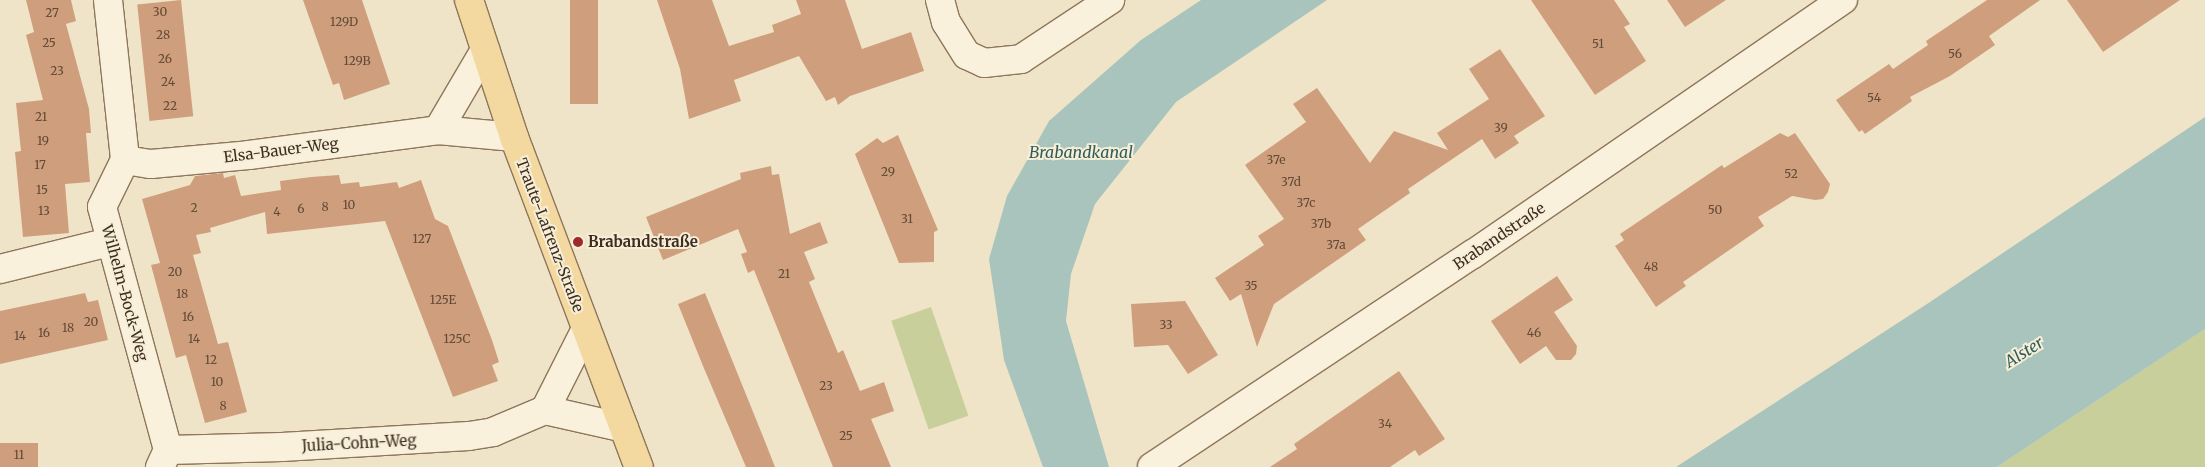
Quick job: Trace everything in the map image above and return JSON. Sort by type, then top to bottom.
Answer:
[{"type":"main road","name":"Traute-Lafrenz-Straße","points":[[469,0],[514,137],[639,467]]},
{"type":"street","points":[[108,0],[124,160]]},
{"type":"street","points":[[940,0],[946,22],[967,55],[984,63],[1021,59],[1110,0]]},
{"type":"street","name":"Brabandstraße","points":[[1152,467],[1473,254],[1843,0]]},
{"type":"street","points":[[438,130],[485,50]]},
{"type":"street","name":"Elsa-Bauer-Weg","points":[[124,160],[151,164],[229,157],[438,130],[514,137]]},
{"type":"street","name":"Wilhelm-Bock-Weg","points":[[124,160],[102,207],[164,458]]},
{"type":"street","points":[[0,269],[110,242]]},
{"type":"street","points":[[586,329],[545,410],[624,428]]},
{"type":"street","name":"Julia-Cohn-Weg","points":[[164,458],[282,447],[469,436],[493,432],[545,410]]},
{"type":"green space","points":[[931,307],[968,416],[929,429],[891,321]]},
{"type":"green space","points":[[2205,329],[2205,467],[1997,467]]},
{"type":"water","name":"Brabandkanal","points":[[1201,0],[1327,0],[1176,102],[1095,204],[1071,274],[1066,321],[1109,467],[1043,467],[1004,360],[989,259],[1007,196],[1049,121],[1141,40]]},
{"type":"water","name":"Alster","points":[[2205,117],[2205,329],[1997,467],[1676,467],[1930,302]]},
{"type":"building","points":[[26,0],[71,0],[76,21],[66,24],[89,109],[91,133],[86,133],[90,182],[65,184],[69,233],[23,237],[15,152],[21,151],[16,103],[43,100],[26,35],[34,32]]},
{"type":"building","points":[[181,0],[193,116],[149,121],[137,5]]},
{"type":"building","points":[[303,0],[362,0],[390,84],[344,100],[339,83],[333,85]]},
{"type":"building","points":[[570,0],[598,0],[598,104],[570,104]]},
{"type":"building","points":[[657,0],[712,0],[729,46],[774,32],[772,25],[801,14],[796,0],[845,0],[862,49],[911,32],[924,71],[850,96],[838,105],[835,97],[826,101],[799,56],[734,80],[741,101],[689,119],[680,69]]},
{"type":"building","points":[[1531,0],[1614,0],[1630,24],[1624,27],[1646,61],[1595,95]]},
{"type":"building","points":[[1667,0],[1726,0],[1685,27]]},
{"type":"building","points":[[1987,0],[2040,0],[1989,36],[1995,45],[1950,76],[1910,97],[1912,101],[1865,134],[1862,130],[1859,132],[1836,100],[1889,64],[1893,69],[1928,45],[1926,41]]},
{"type":"building","points":[[2067,0],[2180,0],[2103,52]]},
{"type":"building","points":[[1500,49],[1545,116],[1514,136],[1519,143],[1495,159],[1482,139],[1408,189],[1410,193],[1358,229],[1366,240],[1274,304],[1257,347],[1241,294],[1230,301],[1215,278],[1264,245],[1258,236],[1284,219],[1245,165],[1306,122],[1293,104],[1317,88],[1370,163],[1394,131],[1448,150],[1437,133],[1489,99],[1469,69]]},
{"type":"building","points":[[1780,133],[1788,137],[1795,133],[1830,184],[1828,192],[1823,199],[1815,200],[1792,196],[1758,217],[1764,226],[1683,282],[1686,286],[1656,307],[1615,246],[1624,240],[1620,234],[1722,165],[1724,168]]},
{"type":"building","points":[[898,135],[938,230],[934,232],[934,262],[899,263],[855,154],[877,138],[883,143]]},
{"type":"building","points":[[771,166],[772,175],[779,174],[790,234],[820,222],[828,243],[804,252],[815,279],[809,282],[838,353],[843,350],[860,391],[884,382],[894,411],[871,419],[891,467],[833,467],[754,270],[748,273],[741,254],[747,252],[738,229],[663,260],[646,217],[741,179],[740,173]]},
{"type":"building","points":[[223,173],[224,178],[235,175],[241,196],[281,190],[280,181],[311,177],[339,175],[341,184],[359,182],[360,187],[397,182],[399,188],[421,180],[435,219],[448,226],[492,340],[499,362],[492,365],[498,381],[453,397],[385,221],[267,234],[265,212],[210,228],[211,232],[196,235],[201,253],[193,255],[218,344],[228,342],[247,412],[205,423],[186,355],[176,358],[151,265],[160,263],[142,199],[190,185],[195,176]]},
{"type":"building","points":[[1557,276],[1573,300],[1554,312],[1577,346],[1576,354],[1571,360],[1556,360],[1546,346],[1520,364],[1491,321]]},
{"type":"building","points":[[85,293],[88,302],[98,300],[108,340],[0,364],[0,311]]},
{"type":"building","points":[[705,293],[775,467],[746,467],[678,304]]},
{"type":"building","points":[[1185,301],[1218,355],[1188,374],[1168,345],[1134,347],[1131,304]]},
{"type":"building","points":[[1399,371],[1445,439],[1419,456],[1415,450],[1390,467],[1270,467],[1297,449],[1294,444]]},
{"type":"building","points":[[0,443],[38,443],[38,467],[0,467]]},
{"type":"place","name":"Brabandstraße","points":[[578,242]]}]
